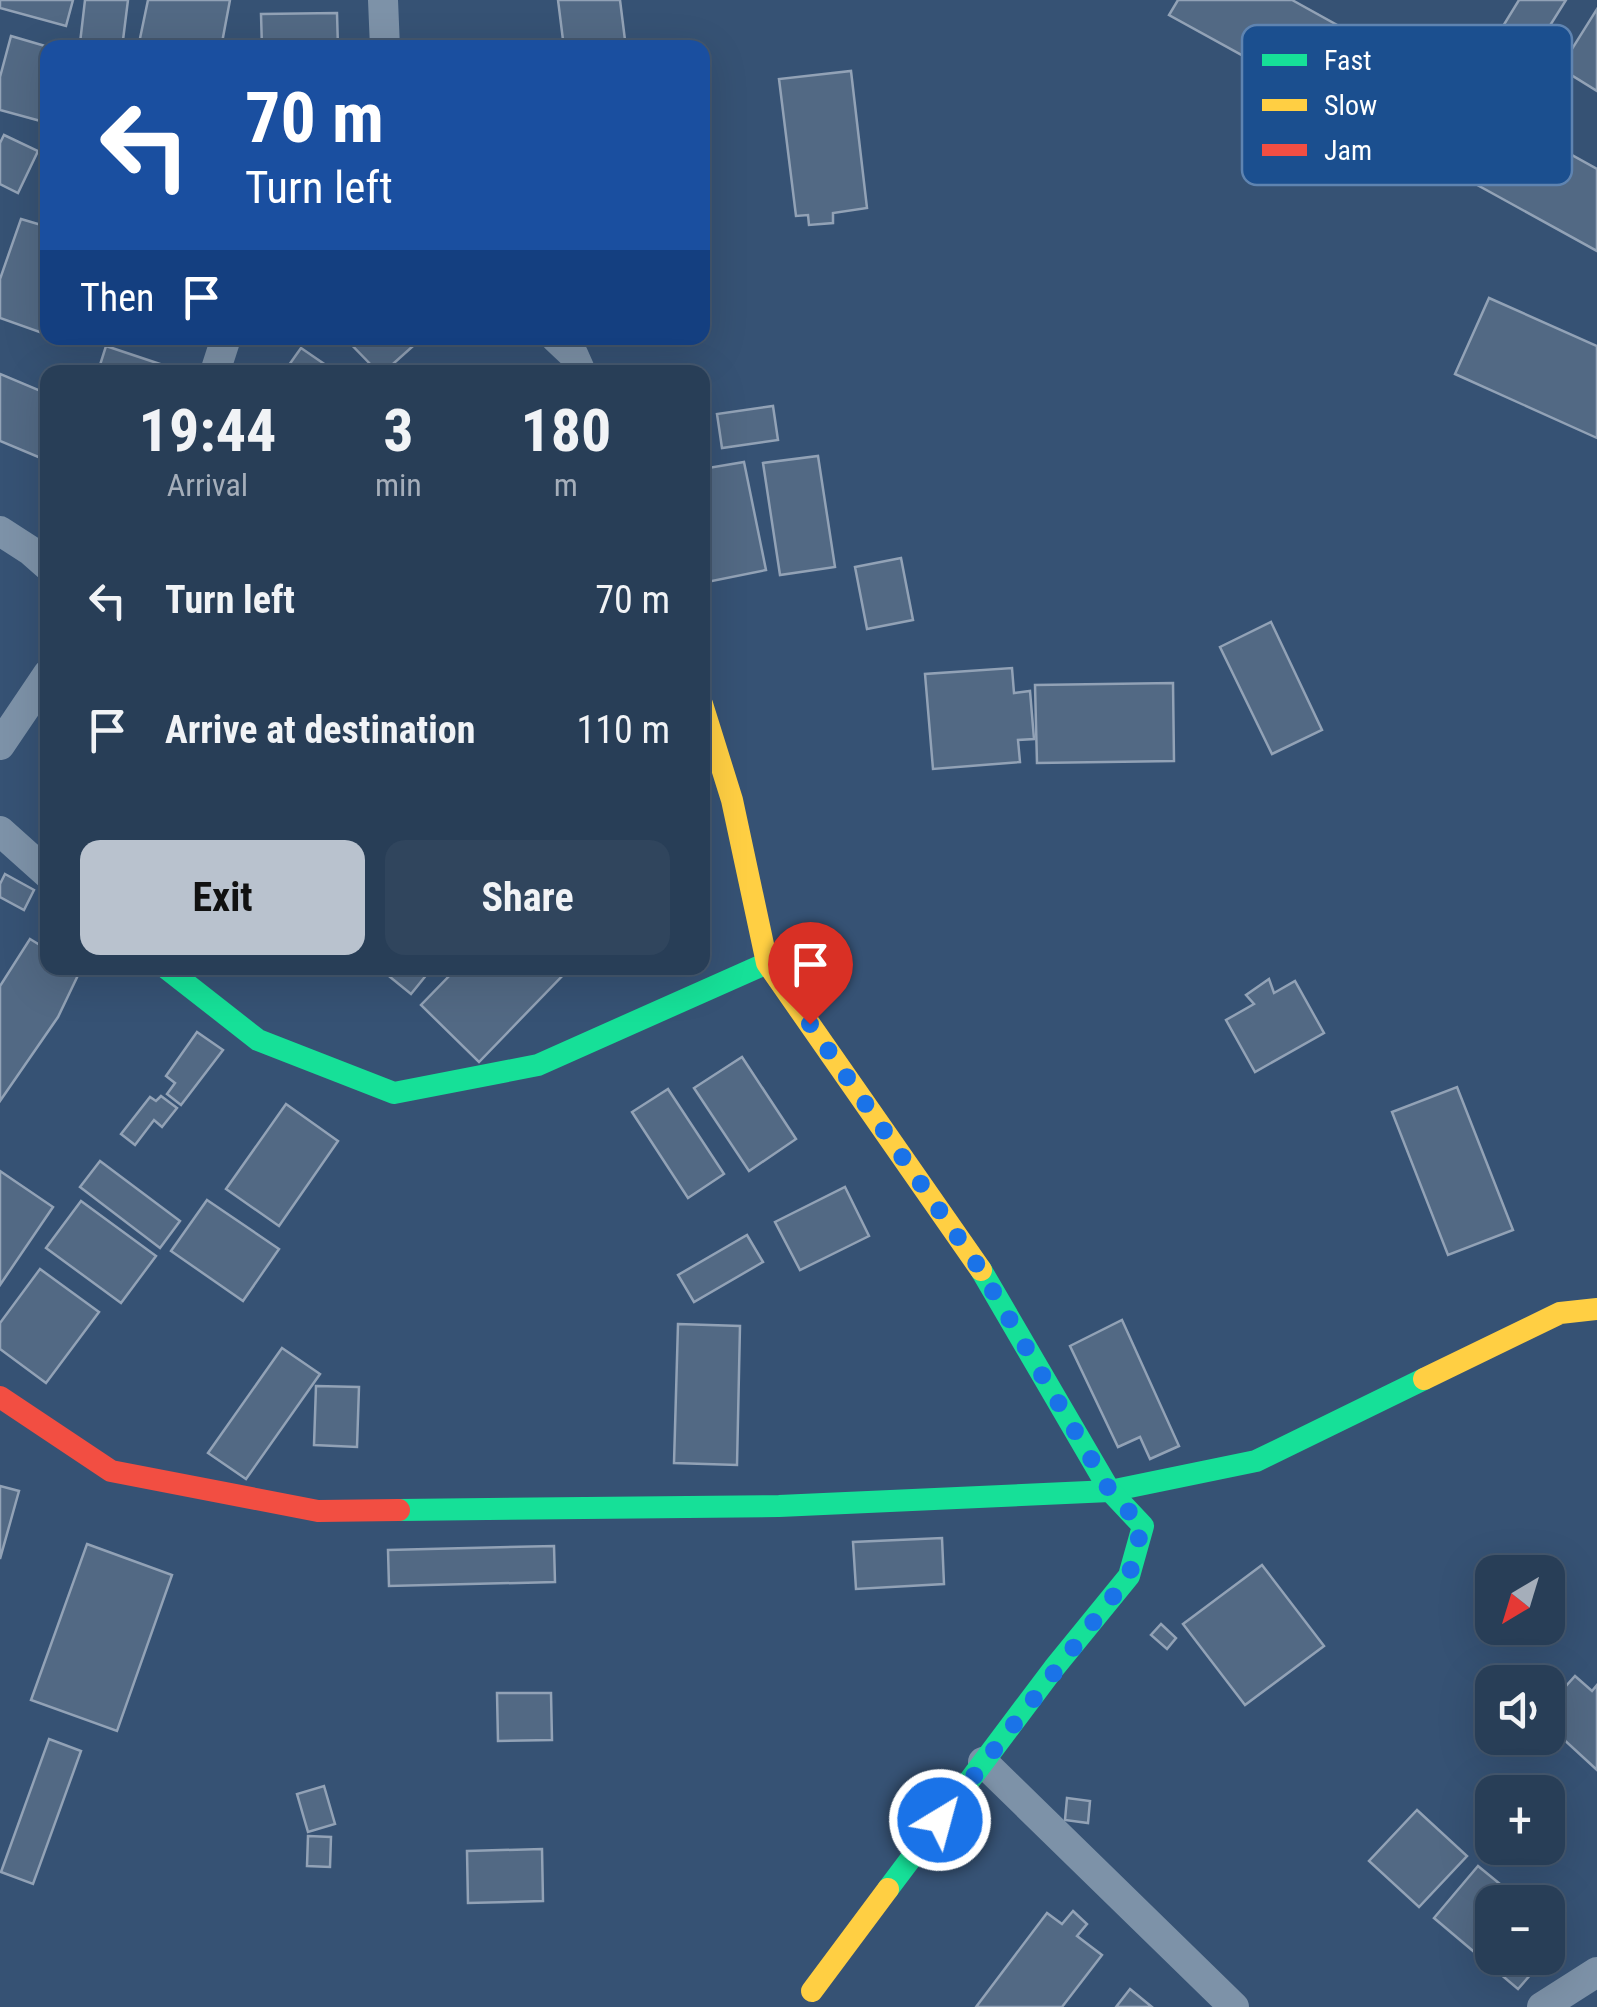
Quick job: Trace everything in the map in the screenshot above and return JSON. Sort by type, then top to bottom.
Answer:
[{"type":"street","points":[[382,0],[384,40]]},
{"type":"street","points":[[563,345],[578,365]]},
{"type":"street","points":[[0,531],[40,558]]},
{"type":"street","points":[[0,744],[40,686]]},
{"type":"street","points":[[710,730],[732,800],[768,963],[980,1269],[1110,1491],[1142,1526],[1129,1576],[983,1762],[812,1991]]},
{"type":"street","points":[[0,831],[40,867]]},
{"type":"street","points":[[175,975],[258,1040],[394,1092],[538,1065],[768,963]]},
{"type":"street","points":[[0,1397],[111,1471],[318,1511],[779,1506],[1110,1491],[1256,1461],[1560,1312],[1597,1308]]},
{"type":"street","points":[[983,1762],[1234,2007]]},
{"type":"street","points":[[1542,2007],[1597,1972]]},
{"type":"building","points":[[0,0],[73,0],[66,26],[0,8]]},
{"type":"building","points":[[85,0],[128,0],[123,40],[80,40]]},
{"type":"building","points":[[148,0],[230,0],[222,40],[140,40]]},
{"type":"building","points":[[558,0],[620,0],[625,40],[563,40]]},
{"type":"building","points":[[1178,0],[1292,0],[1337,25],[1242,25],[1242,55],[1169,15]]},
{"type":"building","points":[[1519,0],[1566,0],[1550,25],[1504,25]]},
{"type":"building","points":[[1597,9],[1597,91],[1572,75],[1572,49]]},
{"type":"building","points":[[337,13],[338,40],[262,40],[261,14]]},
{"type":"building","points":[[11,36],[40,44],[40,121],[0,110],[0,77]]},
{"type":"building","points":[[851,71],[867,208],[833,213],[833,223],[809,225],[808,215],[796,216],[779,79]]},
{"type":"building","points":[[4,135],[38,151],[18,193],[0,184],[0,143]]},
{"type":"building","points":[[1572,155],[1597,169],[1597,251],[1477,185],[1572,185]]},
{"type":"building","points":[[21,219],[40,225],[40,332],[0,318],[0,279]]},
{"type":"building","points":[[1489,298],[1597,346],[1597,438],[1455,374]]},
{"type":"building","points":[[352,345],[414,345],[392,365],[371,365]]},
{"type":"building","points":[[106,346],[163,365],[100,365]]},
{"type":"building","points":[[301,348],[326,365],[289,365]]},
{"type":"building","points":[[0,374],[40,391],[40,458],[0,441]]},
{"type":"building","points":[[773,406],[778,440],[722,448],[717,414]]},
{"type":"building","points":[[818,456],[835,567],[780,575],[763,463]]},
{"type":"building","points":[[744,462],[766,570],[710,581],[710,468]]},
{"type":"building","points":[[901,558],[913,620],[867,629],[855,567]]},
{"type":"building","points":[[1271,622],[1322,730],[1272,754],[1220,647]]},
{"type":"building","points":[[1012,668],[1014,693],[1030,691],[1034,739],[1018,740],[1020,762],[933,769],[925,674]]},
{"type":"building","points":[[1173,683],[1174,761],[1037,763],[1035,685]]},
{"type":"building","points":[[5,874],[34,890],[24,910],[0,897]]},
{"type":"building","points":[[30,939],[40,945],[40,975],[78,975],[58,1017],[0,1101],[0,986]]},
{"type":"building","points":[[388,975],[426,975],[411,994]]},
{"type":"building","points":[[450,975],[563,975],[479,1062],[421,1005]]},
{"type":"building","points":[[1269,979],[1274,993],[1295,981],[1324,1033],[1255,1072],[1226,1020],[1254,1004],[1246,995]]},
{"type":"building","points":[[197,1032],[223,1050],[181,1105],[167,1094],[175,1083],[166,1076]]},
{"type":"building","points":[[742,1057],[796,1139],[749,1171],[694,1088]]},
{"type":"building","points":[[1457,1087],[1513,1230],[1448,1255],[1392,1112]]},
{"type":"building","points":[[668,1089],[724,1174],[688,1198],[632,1112]]},
{"type":"building","points":[[161,1096],[177,1108],[162,1127],[154,1120],[135,1145],[121,1134],[150,1097],[156,1101]]},
{"type":"building","points":[[286,1104],[338,1141],[279,1226],[226,1189]]},
{"type":"building","points":[[100,1161],[180,1221],[160,1248],[80,1187]]},
{"type":"building","points":[[0,1171],[53,1207],[0,1285]]},
{"type":"building","points":[[845,1187],[869,1236],[800,1270],[775,1222]]},
{"type":"building","points":[[207,1200],[279,1249],[243,1301],[171,1251]]},
{"type":"building","points":[[81,1201],[156,1256],[121,1303],[46,1248]]},
{"type":"building","points":[[747,1235],[763,1262],[694,1302],[678,1275]]},
{"type":"building","points":[[40,1269],[99,1312],[46,1383],[0,1349],[0,1323]]},
{"type":"building","points":[[1122,1320],[1179,1446],[1150,1459],[1140,1437],[1118,1447],[1070,1346]]},
{"type":"building","points":[[678,1324],[740,1326],[737,1465],[674,1463]]},
{"type":"building","points":[[282,1348],[320,1374],[246,1479],[208,1453]]},
{"type":"building","points":[[316,1386],[359,1387],[357,1447],[314,1445]]},
{"type":"building","points":[[0,1486],[19,1491],[0,1559]]},
{"type":"building","points":[[942,1538],[944,1584],[856,1589],[853,1542]]},
{"type":"building","points":[[87,1544],[172,1575],[117,1731],[31,1700]]},
{"type":"building","points":[[554,1546],[555,1582],[389,1586],[388,1550]]},
{"type":"building","points":[[1262,1565],[1324,1646],[1245,1705],[1183,1624]]},
{"type":"building","points":[[1161,1624],[1176,1638],[1167,1649],[1151,1635]]},
{"type":"building","points":[[1575,1676],[1592,1691],[1597,1685],[1597,1770],[1565,1741],[1565,1687]]},
{"type":"building","points":[[497,1693],[551,1693],[552,1740],[498,1741]]},
{"type":"building","points":[[49,1739],[81,1751],[33,1884],[1,1872]]},
{"type":"building","points":[[324,1786],[335,1824],[308,1832],[297,1794]]},
{"type":"building","points":[[1067,1798],[1090,1801],[1088,1823],[1065,1820]]},
{"type":"building","points":[[1417,1810],[1467,1856],[1419,1907],[1369,1861]]},
{"type":"building","points":[[308,1836],[331,1837],[330,1867],[307,1866]]},
{"type":"building","points":[[542,1849],[543,1901],[468,1903],[467,1851]]},
{"type":"building","points":[[1478,1866],[1501,1885],[1475,1885],[1475,1953],[1434,1918]]},
{"type":"building","points":[[1073,1911],[1087,1924],[1077,1936],[1102,1955],[1062,2007],[976,2007],[1047,1913],[1062,1924]]},
{"type":"building","points":[[1501,1975],[1530,1975],[1518,1989]]},
{"type":"building","points":[[1130,1989],[1152,2007],[1116,2007]]},
{"type":"traffic: fast","points":[[175,975],[258,1040],[394,1093],[538,1065],[767,963]]},
{"type":"traffic: fast","points":[[888,1889],[1054,1668],[1129,1576],[1143,1526],[1110,1491],[981,1270]]},
{"type":"traffic: fast","points":[[399,1510],[779,1506],[1110,1491],[1256,1461],[1424,1379]]},
{"type":"traffic: slow","points":[[710,730],[732,800],[767,963],[981,1270]]},
{"type":"traffic: slow","points":[[1424,1379],[1560,1313],[1597,1309]]},
{"type":"traffic: slow","points":[[812,1991],[888,1889]]},
{"type":"traffic: jam","points":[[0,1397],[111,1471],[318,1511],[399,1510]]},
{"type":"route","points":[[810,1024],[980,1269],[1110,1491],[1142,1526],[1129,1576],[940,1820]]}]
